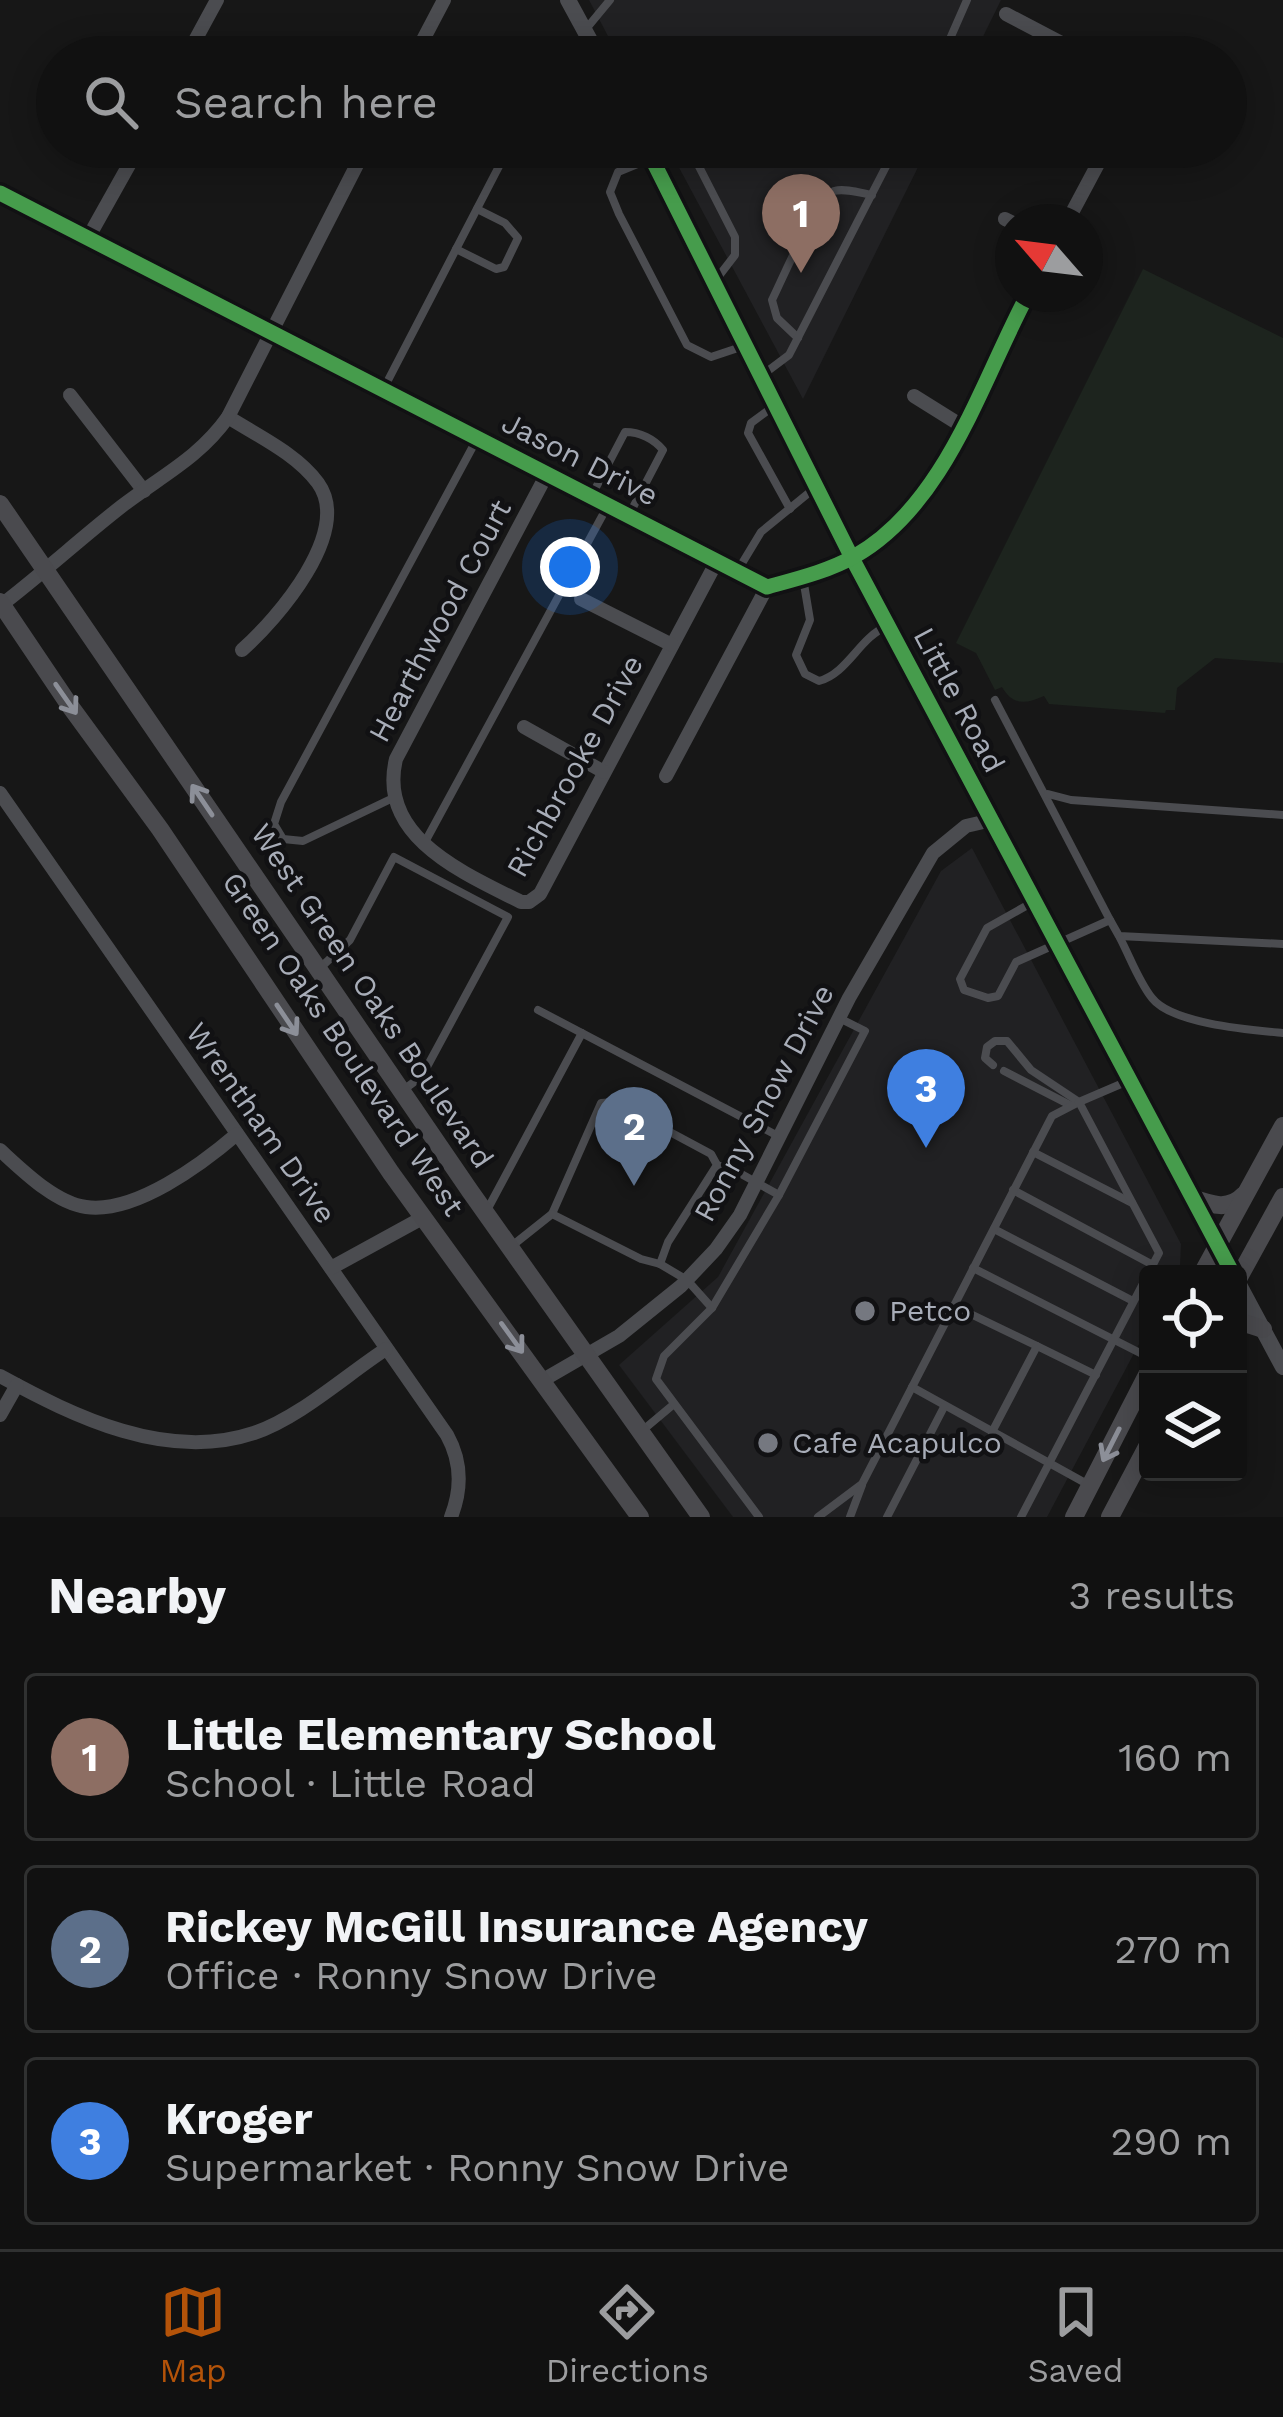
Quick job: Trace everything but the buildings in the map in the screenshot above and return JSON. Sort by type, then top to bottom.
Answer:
[{"type":"main road","name":"West Green Oaks Boulevard","points":[[0,504],[401,1092],[701,1517]]},
{"type":"main road","name":"Green Oaks Boulevard West","points":[[1,604],[424,1217],[640,1517]]},
{"type":"main road","points":[[1207,1265],[1283,1126]]},
{"type":"main road","points":[[1192,1198],[1222,1206],[1235,1204],[1247,1192]]},
{"type":"main road","points":[[1244,1265],[1283,1197]]},
{"type":"main road","points":[[1247,1324],[1263,1330]]},
{"type":"main road","points":[[1074,1517],[1139,1390]]},
{"type":"main road","points":[[1090,1485],[1112,1513],[1139,1461]]},
{"type":"street","points":[[198,36],[217,0]]},
{"type":"street","points":[[425,36],[444,0]]},
{"type":"street","points":[[568,0],[588,36]]},
{"type":"street","points":[[1006,14],[1048,36]]},
{"type":"street","points":[[88,238],[127,168]]},
{"type":"street","points":[[1,604],[212,440],[355,168]]},
{"type":"street","name":"Little Road","points":[[656,168],[852,558],[1228,1265]]},
{"type":"street","points":[[1077,204],[1096,168]]},
{"type":"street","name":"Jason Drive","points":[[0,193],[767,587]]},
{"type":"street","points":[[666,776],[767,587],[852,558],[915,507],[938,474],[1019,312]]},
{"type":"street","points":[[70,395],[144,491]]},
{"type":"street","points":[[914,397],[962,426]]},
{"type":"street","points":[[228,417],[302,466],[322,487],[326,509],[326,533],[319,553],[259,635],[242,650]]},
{"type":"street","name":"Hearthwood Court","points":[[393,798],[395,759],[548,472]]},
{"type":"street","name":"Richbrooke Drive","points":[[393,798],[403,821],[424,843],[478,880],[529,902],[548,884],[717,561]]},
{"type":"street","points":[[581,599],[672,645]]},
{"type":"street","points":[[524,728],[604,772]]},
{"type":"street","name":"Wrentham Drive","points":[[0,793],[7,818],[237,1134],[454,1447],[460,1490],[451,1517]]},
{"type":"street","name":"Ronny Snow Drive","points":[[543,1380],[586,1357],[687,1280],[716,1249],[933,853],[966,826],[992,820]]},
{"type":"street","points":[[0,1150],[52,1193],[86,1208],[140,1197],[176,1180],[237,1134]]},
{"type":"street","points":[[331,1268],[424,1217]]},
{"type":"street","name":"Little Road","points":[[1247,1300],[1283,1367]]},
{"type":"street","points":[[0,1376],[116,1430],[168,1441],[216,1440],[255,1433],[299,1410],[386,1348]]},
{"type":"street","points":[[0,1415],[17,1385]]},
{"type":"lane","points":[[585,30],[610,0]]},
{"type":"lane","points":[[952,36],[968,0]]},
{"type":"lane","points":[[384,388],[498,168]]},
{"type":"lane","points":[[625,168],[610,192],[687,345],[711,357],[746,346]]},
{"type":"lane","points":[[700,168],[735,237],[735,255],[714,283]]},
{"type":"lane","points":[[761,376],[789,355],[886,168]]},
{"type":"lane","points":[[798,338],[773,311],[772,299],[788,267],[827,195],[837,190],[872,195]]},
{"type":"lane","points":[[456,249],[496,269],[504,267],[512,252],[518,238],[514,230],[477,209]]},
{"type":"lane","points":[[776,405],[751,423],[748,433],[790,509]]},
{"type":"lane","points":[[592,495],[625,432],[656,442],[663,450],[660,463],[629,515]]},
{"type":"lane","points":[[393,798],[303,841],[284,839],[274,824],[281,802],[478,436]]},
{"type":"lane","points":[[738,572],[761,532],[817,487]]},
{"type":"lane","points":[[424,843],[609,504]]},
{"type":"lane","points":[[803,576],[810,620],[796,655],[805,674],[819,681],[830,678],[871,633],[888,625]]},
{"type":"lane","points":[[995,700],[1154,1002],[1234,1028],[1283,1033]]},
{"type":"lane","points":[[1047,793],[1071,800],[1283,814]]},
{"type":"lane","points":[[318,970],[350,940],[394,857],[508,917],[422,1076],[401,1092]]},
{"type":"lane","points":[[1035,901],[987,928],[959,986],[988,998],[998,996],[1016,962],[1110,920]]},
{"type":"lane","points":[[1119,936],[1283,944]]},
{"type":"lane","points":[[538,1010],[779,1136]]},
{"type":"lane","points":[[760,1517],[656,1379],[664,1356],[712,1308],[779,1195],[865,1031],[839,1018]]},
{"type":"lane","points":[[485,1213],[582,1033]]},
{"type":"lane","points":[[993,1065],[986,1060],[986,1049],[994,1041],[1007,1041],[1030,1070],[1075,1104],[1159,1253],[1022,1517]]},
{"type":"lane","points":[[1004,1071],[1075,1104]]},
{"type":"lane","points":[[850,1517],[862,1484],[1052,1116],[1130,1080]]},
{"type":"lane","points":[[510,1248],[552,1214],[601,1103],[614,1102],[711,1154],[717,1165],[779,1195]]},
{"type":"lane","points":[[1033,1152],[1132,1203]]},
{"type":"lane","points":[[660,1264],[668,1242],[717,1165]]},
{"type":"lane","points":[[1013,1190],[1153,1264]]},
{"type":"lane","points":[[552,1214],[660,1264],[687,1280],[712,1308]]},
{"type":"lane","points":[[994,1228],[1133,1301]]},
{"type":"lane","points":[[973,1268],[1139,1353]]},
{"type":"lane","points":[[954,1306],[1096,1375]]},
{"type":"lane","points":[[992,1432],[1037,1346]]},
{"type":"lane","points":[[912,1388],[1090,1485]]},
{"type":"lane","points":[[640,1432],[674,1404]]},
{"type":"lane","points":[[887,1517],[944,1406]]},
{"type":"lane","points":[[818,1517],[862,1484]]},
{"type":"shaded area","points":[[589,0],[1001,0],[983,36],[608,36]]},
{"type":"shaded area","points":[[679,168],[918,168],[803,399]]},
{"type":"shaded area","points":[[1143,269],[1283,338],[1283,663],[1215,658],[1177,688],[1175,710],[1165,713],[1049,704],[1044,696],[1015,700],[1002,687],[995,690],[976,653],[956,643]]},
{"type":"shaded area","points":[[972,848],[1181,1244],[1180,1265],[1139,1265],[1139,1344],[1047,1517],[733,1517],[619,1365],[718,1277],[941,871]]},
{"type":"cycle path","points":[[657,168],[852,558],[1228,1265]]},
{"type":"cycle path","points":[[0,193],[767,587],[855,556],[914,506],[958,439],[1019,312]]},
{"type":"place","name":"Little Elementary School","points":[[801,273]]},
{"type":"place","name":"Kroger","points":[[926,1148]]},
{"type":"place","name":"Rickey McGill Insurance Agency","points":[[634,1186]]},
{"type":"place","name":"Petco","points":[[865,1311]]},
{"type":"place","name":"Cafe Acapulco","points":[[768,1443]]}]
